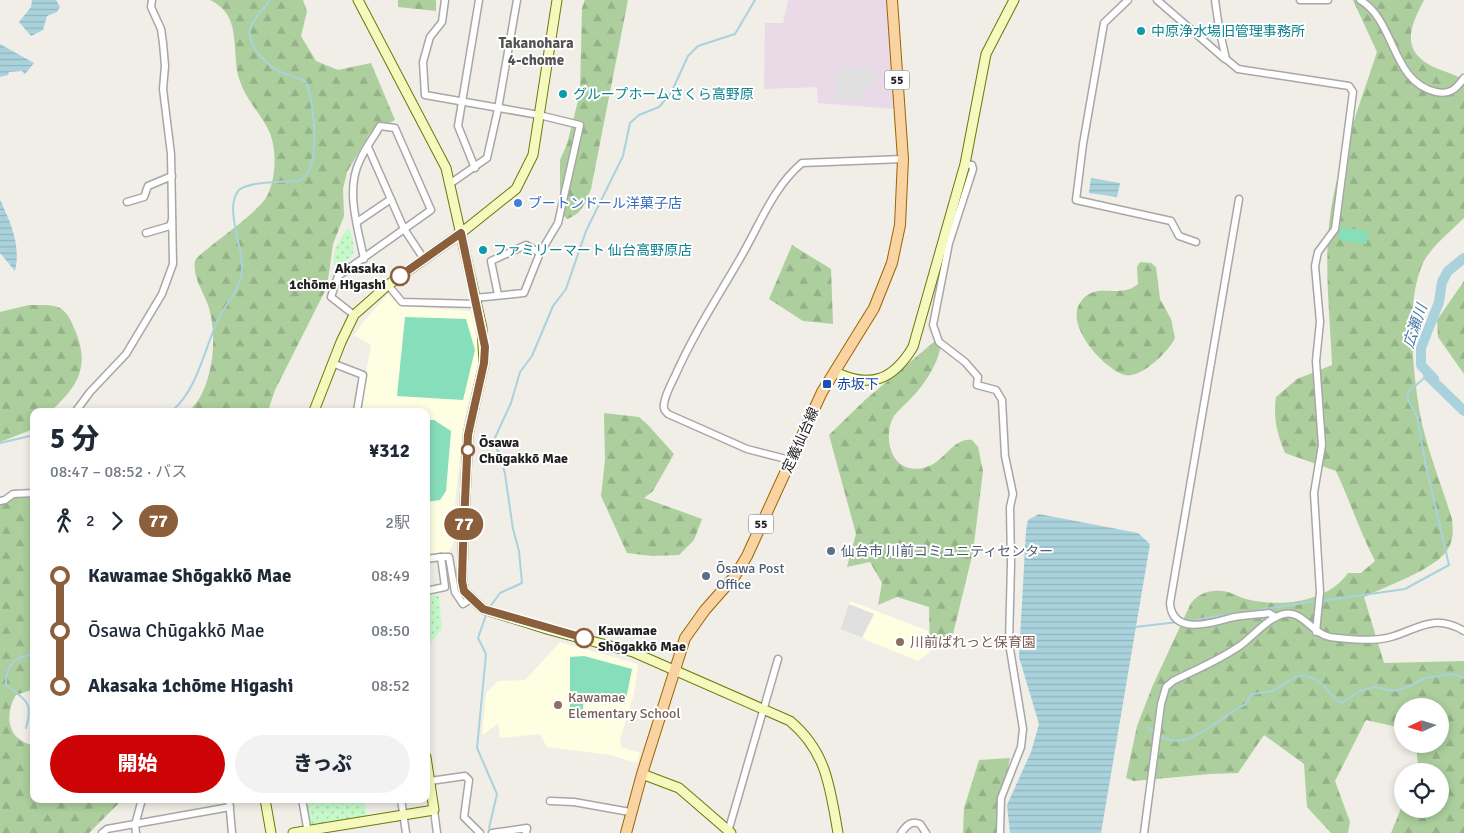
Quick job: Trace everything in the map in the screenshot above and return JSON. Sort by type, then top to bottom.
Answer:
[{"type":"main road","name":"定義仙台線","points":[[626,833],[630,812],[687,633],[735,576],[747,556],[822,392],[874,308],[892,263],[900,225],[902,159],[892,0]]},
{"type":"street","points":[[78,408],[90,392],[126,354],[162,294],[173,264],[172,176],[163,89],[165,66],[161,29],[151,7],[152,0]]},
{"type":"street","points":[[358,0],[446,168],[451,183],[485,347],[484,363],[468,435],[462,581],[464,591],[470,599],[483,609],[536,626],[618,647],[675,668],[790,721],[815,746],[830,788],[838,833]]},
{"type":"street","points":[[388,285],[402,302],[476,301],[524,293],[540,253],[558,223],[564,206],[580,125],[539,115],[425,95],[423,62],[430,37],[442,22],[446,0]]},
{"type":"street","points":[[475,168],[458,126],[479,0]]},
{"type":"street","points":[[451,183],[487,158],[498,109],[517,0]]},
{"type":"street","points":[[315,408],[332,363],[354,315],[388,285],[461,233],[516,189],[533,156],[557,0]]},
{"type":"street","points":[[835,372],[853,380],[880,379],[904,362],[912,347],[964,164],[986,54],[1014,0]]},
{"type":"street","points":[[1128,0],[1104,23],[1083,144],[1076,200],[1171,221],[1179,236],[1196,242]]},
{"type":"street","points":[[1157,0],[1238,69],[1349,86],[1353,92],[1335,229],[1318,252],[1315,266],[1320,322],[1316,362],[1322,445],[1314,493],[1318,600],[1316,632]]},
{"type":"street","points":[[1215,0],[1226,59]]},
{"type":"street","points":[[1300,0],[1328,0]]},
{"type":"street","points":[[1360,0],[1376,16],[1409,76],[1418,85],[1428,90],[1445,93],[1454,90],[1464,78]]},
{"type":"street","points":[[354,315],[331,297],[338,276],[364,259],[431,210],[395,128],[380,126],[360,159],[355,174],[353,191],[364,259]]},
{"type":"street","points":[[368,148],[404,228],[424,259]]},
{"type":"street","points":[[790,460],[747,449],[668,414],[664,410],[668,392],[699,327],[759,228],[772,200],[794,170],[802,163],[902,159]]},
{"type":"street","points":[[964,164],[972,166],[973,169],[947,252],[933,325],[939,342],[965,362],[978,377],[978,385],[996,390],[1002,400],[1004,456],[1013,494],[1010,507],[1009,643],[1022,729],[1021,747],[1001,798],[1000,833]]},
{"type":"street","points":[[127,202],[144,197],[148,186],[172,176]]},
{"type":"street","points":[[357,222],[391,199]]},
{"type":"street","points":[[1239,199],[1170,611],[1177,620],[1191,625],[1269,613],[1276,617]]},
{"type":"street","points":[[146,233],[170,226],[173,217]]},
{"type":"street","points":[[498,296],[491,261],[526,245],[540,253]]},
{"type":"street","points":[[332,363],[363,375],[358,408]]},
{"type":"street","points":[[0,501],[13,494],[30,493]]},
{"type":"street","points":[[430,590],[445,587],[441,557]]},
{"type":"street","points":[[430,558],[450,557],[458,598],[463,604],[470,599]]},
{"type":"street","points":[[1144,833],[1159,713],[1166,687],[1173,681],[1240,646],[1276,617],[1286,614],[1296,614],[1316,632],[1332,637],[1390,637],[1417,626],[1440,624],[1451,625],[1464,631]]},
{"type":"street","points":[[642,774],[678,788],[729,832],[778,659]]},
{"type":"street","points":[[437,833],[430,781],[465,776],[469,780],[464,817],[480,833]]},
{"type":"street","points":[[550,801],[574,802],[630,812]]},
{"type":"street","points":[[136,833],[135,825],[141,803]]},
{"type":"street","points":[[230,803],[232,833]]},
{"type":"street","points":[[266,803],[270,833]]},
{"type":"street","points":[[303,803],[308,832]]},
{"type":"street","points":[[402,803],[406,833]]},
{"type":"street","points":[[102,833],[107,829],[230,807]]},
{"type":"street","points":[[293,833],[434,810]]},
{"type":"street","points":[[901,833],[908,825],[915,822],[920,824],[926,833]]},
{"type":"street","points":[[492,833],[527,828],[526,833]]},
{"type":"shaded area","points":[[788,0],[888,0],[894,109],[818,103],[817,87],[764,89],[765,23],[783,23]]},
{"type":"shaded area","points":[[837,68],[874,69],[875,85],[869,85],[864,90],[864,101],[835,100]]},
{"type":"shaded area","points":[[388,294],[400,306],[471,311],[479,350],[478,364],[464,422],[455,504],[454,543],[449,552],[430,556],[430,408],[360,408],[371,345],[354,335]]},
{"type":"shaded area","name":"川前ぱれっと保育園","points":[[850,601],[928,631],[930,652],[918,661],[839,629]]},
{"type":"shaded area","points":[[849,604],[874,614],[862,638],[840,629]]},
{"type":"shaded area","name":"Kawamae Elementary School","points":[[560,642],[638,664],[634,694],[620,740],[621,747],[640,753],[637,763],[610,755],[547,747],[540,734],[500,738],[498,724],[482,735],[486,693],[498,681],[525,680]]},
{"type":"green space","points":[[210,0],[303,0],[307,11],[301,36],[316,61],[338,70],[371,63],[395,120],[370,133],[347,172],[343,189],[344,216],[333,244],[327,287],[275,390],[269,408],[192,408],[204,390],[213,348],[212,320],[195,273],[195,261],[205,250],[241,223],[261,204],[270,189],[274,173],[274,148],[270,133],[246,95],[240,81],[232,25],[228,15],[221,7]]},
{"type":"green space","points":[[398,0],[436,0],[436,11],[398,7]]},
{"type":"green space","points":[[585,0],[628,0],[591,189],[580,211],[567,219],[563,215],[560,202],[560,160],[567,144],[580,93],[582,8]]},
{"type":"green space","points":[[1353,0],[1424,0],[1411,34],[1414,50],[1428,64],[1464,80],[1464,218],[1426,257],[1417,279],[1412,317],[1413,358],[1420,414],[1430,453],[1452,519],[1452,538],[1448,549],[1433,563],[1364,597],[1384,663],[1464,661],[1464,833],[1391,833],[1397,818],[1449,818],[1449,763],[1418,763],[1417,753],[1449,753],[1449,698],[1394,698],[1394,726],[1366,720],[1335,781],[1350,822],[1348,833],[1331,833],[1307,807],[1304,764],[1264,735],[1238,773],[1134,781],[1126,778],[1137,726],[1153,685],[1194,600],[1204,593],[1224,591],[1259,602],[1273,603],[1302,600],[1328,591],[1348,573],[1361,573],[1375,561],[1336,471],[1285,453],[1278,432],[1275,412],[1276,397],[1297,379],[1332,365],[1327,268],[1331,209],[1345,149],[1377,52]]},
{"type":"green space","points":[[1340,227],[1368,231],[1367,244],[1339,240]]},
{"type":"green space","points":[[347,229],[350,229],[353,253],[348,260],[336,269],[334,253]]},
{"type":"green space","points":[[792,245],[831,269],[833,324],[803,321],[769,299]]},
{"type":"green space","points":[[1140,262],[1151,263],[1156,267],[1160,299],[1171,319],[1175,338],[1167,350],[1154,363],[1139,373],[1125,375],[1107,364],[1089,345],[1078,323],[1077,312],[1080,303],[1086,296],[1092,293],[1123,290],[1138,284],[1137,267]]},
{"type":"green space","points":[[1464,281],[1464,374],[1438,337],[1437,320]]},
{"type":"green space","points":[[29,305],[45,305],[60,308],[72,323],[82,354],[79,374],[75,383],[61,402],[54,408],[30,408],[30,430],[0,442],[0,312]]},
{"type":"green space","points":[[405,317],[466,319],[475,350],[463,400],[397,396]]},
{"type":"green space","points":[[941,336],[940,351],[934,367],[920,388],[894,416],[889,430],[892,454],[902,465],[920,469],[929,466],[957,444],[972,440],[978,447],[983,471],[973,552],[953,634],[943,645],[930,649],[929,607],[897,597],[878,605],[882,583],[870,562],[847,567],[856,534],[829,435],[865,400]]},
{"type":"green space","points":[[604,413],[639,417],[674,454],[653,491],[644,498],[702,519],[694,540],[679,555],[652,556],[627,553],[601,496],[605,460]]},
{"type":"green space","points":[[430,420],[434,420],[451,431],[446,491],[440,500],[430,501]]},
{"type":"green space","points":[[30,489],[30,690],[16,695],[12,702],[9,718],[13,732],[18,738],[30,744],[30,803],[119,803],[89,833],[0,833],[0,500]]},
{"type":"green space","points":[[430,596],[439,596],[442,629],[430,643]]},
{"type":"green space","points":[[584,656],[632,669],[625,704],[584,698],[582,718],[570,719],[570,657]]},
{"type":"green space","points":[[1010,758],[999,811],[998,833],[963,833],[964,808],[979,760]]},
{"type":"green space","points":[[307,803],[365,803],[367,817],[314,825],[309,822]]},
{"type":"water","points":[[32,0],[56,0],[60,7],[57,12],[47,16],[43,30],[31,36],[19,22],[31,7]]},
{"type":"water","points":[[0,44],[34,63],[25,74],[22,71],[9,72],[8,75],[0,77]]},
{"type":"water","points":[[1091,178],[1120,183],[1117,197],[1089,193]]},
{"type":"water","points":[[0,200],[16,244],[17,262],[15,271],[0,253]]},
{"type":"water","points":[[1039,514],[1138,533],[1150,544],[1101,833],[1010,833],[1007,805],[1031,752],[1039,724],[1019,657],[1026,530],[1028,520]]},
{"type":"waterway","points":[[175,408],[189,391],[214,328],[241,278],[241,253],[233,207],[239,190],[251,185],[268,182],[299,181],[307,174],[311,163],[314,150],[314,119],[306,82],[281,72],[270,65],[259,54],[251,41],[250,29],[270,0]]},
{"type":"waterway","points":[[489,608],[500,593],[522,583],[519,551],[513,529],[505,474],[501,457],[493,442],[511,403],[520,372],[532,356],[553,306],[566,289],[586,231],[623,156],[630,123],[639,115],[659,107],[671,93],[688,56],[698,46],[735,34],[755,0]]},
{"type":"waterway","name":"広瀬川","points":[[1428,375],[1434,379],[1421,365],[1421,348],[1439,302],[1442,282],[1448,271],[1464,258]]},
{"type":"waterway","points":[[1321,601],[1405,589],[1449,565],[1426,466],[1417,417],[1407,398],[1409,391],[1428,375]]},
{"type":"waterway","name":"広瀬川","points":[[1428,376],[1464,411]]},
{"type":"waterway","points":[[0,443],[30,436]]},
{"type":"waterway","points":[[1187,621],[1316,601]]},
{"type":"waterway","points":[[487,612],[478,638],[486,654],[477,748],[497,794],[489,828]]},
{"type":"waterway","points":[[1135,627],[1178,622]]},
{"type":"waterway","points":[[26,728],[29,712],[28,706],[23,698],[6,685],[6,678],[12,663],[21,657],[30,655]]},
{"type":"waterway","points":[[1148,727],[1161,737],[1173,741],[1186,739],[1198,735],[1246,704],[1251,695],[1272,691],[1301,676],[1306,676],[1319,682],[1342,703],[1360,691],[1375,687],[1393,691],[1408,687],[1425,678],[1454,674],[1464,678]]},
{"type":"bus line","name":"77","points":[[400,276],[461,233],[485,347],[484,363],[468,435],[462,581],[464,591],[470,599],[483,609],[536,626],[584,638]]},
{"type":"place","name":"中原浄水場旧管理事務所","points":[[1141,31]]},
{"type":"place","name":"グループホームさくら高野原","points":[[563,94]]},
{"type":"place","name":"ブートンドール洋菓子店","points":[[518,203]]},
{"type":"place","name":"ファミリーマート 仙台高野原店","points":[[483,250]]},
{"type":"place","name":"Akasaka 1chōme Higashi","points":[[400,276]]},
{"type":"place","name":"赤坂下","points":[[827,384]]},
{"type":"place","name":"Ōsawa Chūgakkō Mae","points":[[468,450]]},
{"type":"place","name":"仙台市 川前コミュニティセンター","points":[[831,551]]},
{"type":"place","name":"Ōsawa Post Office","points":[[706,576]]},
{"type":"place","name":"Kawamae Shōgakkō Mae","points":[[584,638]]},
{"type":"place","name":"川前ぱれっと保育園","points":[[900,642]]},
{"type":"place","name":"Kawamae Elementary School","points":[[558,705]]},
{"type":"district","name":"Takanohara 4-chome","points":[[536,52]]}]
